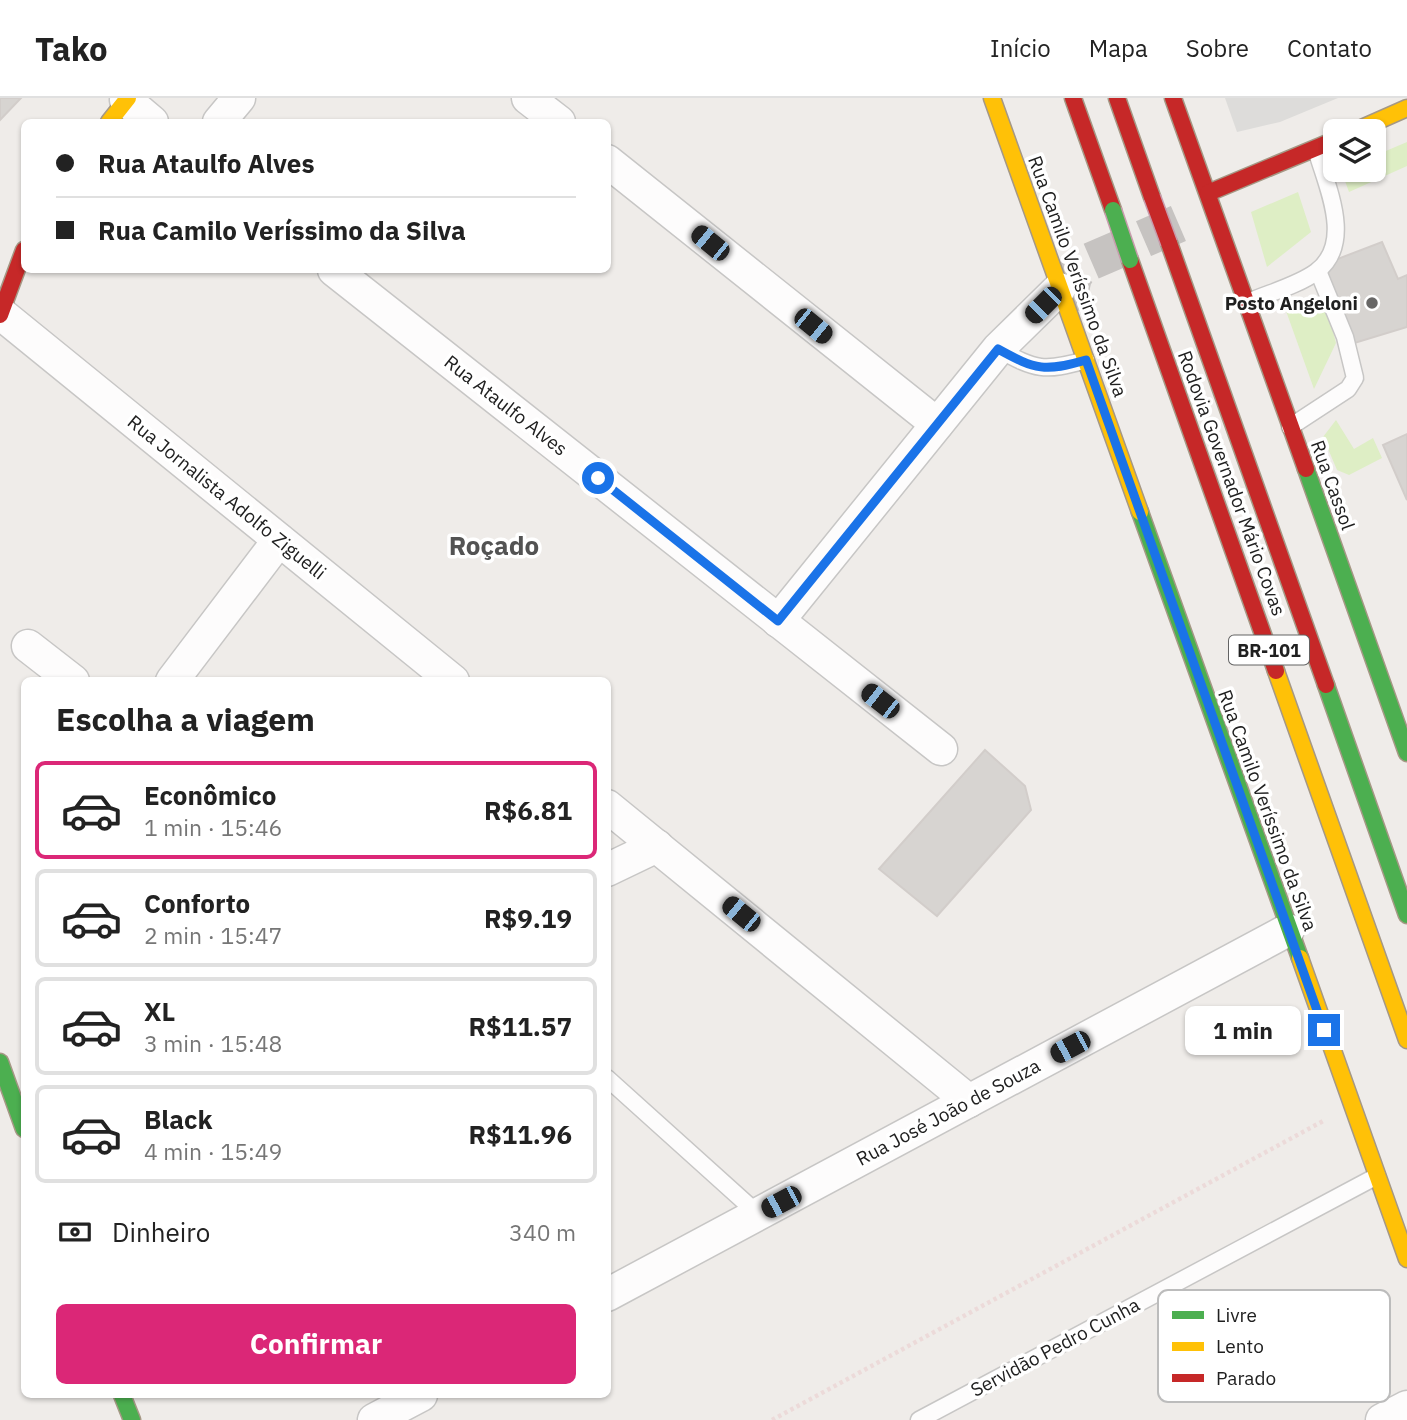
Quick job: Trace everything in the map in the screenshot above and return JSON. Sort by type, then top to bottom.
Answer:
[{"type":"main road","name":"Rua Camilo Veríssimo da Silva","points":[[992,98],[1407,1259]]},
{"type":"main road","name":"Rodovia Governador Mário Covas","points":[[1073,98],[1407,1040]]},
{"type":"main road","name":"Rodovia Governador Mário Covas","points":[[1117,98],[1407,915]]},
{"type":"main road","name":"Rua Cassol","points":[[1173,98],[1407,753]]},
{"type":"main road","points":[[1382,119],[1407,108]]},
{"type":"main road","points":[[1208,193],[1323,146]]},
{"type":"main road","points":[[1196,222],[1222,232]]},
{"type":"main road","points":[[0,314],[21,258]]},
{"type":"main road","points":[[0,1062],[21,1121]]},
{"type":"main road","points":[[123,1398],[132,1420]]},
{"type":"street","points":[[222,119],[239,98]]},
{"type":"street","points":[[528,98],[555,119]]},
{"type":"street","points":[[121,107],[146,119]]},
{"type":"street","points":[[611,164],[937,424]]},
{"type":"street","name":"Rua Ataulfo Alves","points":[[338,273],[941,750]]},
{"type":"street","points":[[778,621],[998,349],[1059,289]]},
{"type":"street","name":"Rua Jornalista Adolfo Ziguelli","points":[[0,314],[448,677]]},
{"type":"street","points":[[175,677],[279,540]]},
{"type":"street","points":[[28,646],[68,677]]},
{"type":"street","points":[[611,809],[969,1101]]},
{"type":"street","points":[[611,868],[657,846]]},
{"type":"street","name":"Rua José João de Souza","points":[[611,1293],[1289,930]]},
{"type":"street","points":[[1382,1420],[1407,1407]]},
{"type":"lane","points":[[1245,303],[1318,271],[1334,250],[1337,224],[1316,149]]},
{"type":"lane","points":[[1290,427],[1348,389],[1355,378],[1345,337],[1318,271]]},
{"type":"lane","points":[[998,349],[1020,361],[1051,370],[1086,360]]},
{"type":"lane","points":[[611,1082],[758,1214]]},
{"type":"lane","name":"Servidão Pedro Cunha","points":[[1163,1290],[1377,1176]]},
{"type":"lane","name":"Servidão Pedro Cunha","points":[[919,1420],[1158,1293]]},
{"type":"path","points":[[772,1420],[1351,1106]]},
{"type":"shaded area","points":[[1225,98],[1338,98],[1280,122],[1237,132]]},
{"type":"green space","points":[[1407,142],[1407,166],[1386,175],[1386,151]]},
{"type":"green space","points":[[1345,182],[1371,182],[1349,192]]},
{"type":"green space","points":[[1298,192],[1311,232],[1267,267],[1251,212]]},
{"type":"green space","points":[[1316,299],[1327,308],[1336,343],[1314,389],[1286,311]]},
{"type":"green space","points":[[1336,420],[1354,449],[1373,438],[1382,458],[1349,475],[1337,470],[1323,437]]},
{"type":"building","points":[[0,98],[21,98],[0,120]]},
{"type":"building","name":"Posto Angeloni","points":[[1382,242],[1398,279],[1407,275],[1407,327],[1351,344],[1322,265]]},
{"type":"building","points":[[1407,434],[1407,500],[1383,445]]},
{"type":"building","points":[[985,750],[1025,786],[1031,810],[937,916],[879,869]]},
{"type":"tunnel","points":[[1066,308],[1073,277],[1080,266],[1182,222]]},
{"type":"traffic: fast","points":[[1113,210],[1130,260]]},
{"type":"traffic: fast","points":[[1306,469],[1407,753]]},
{"type":"traffic: fast","points":[[1140,512],[1300,958]]},
{"type":"traffic: fast","points":[[1326,685],[1407,915]]},
{"type":"traffic: fast","points":[[0,1062],[21,1121]]},
{"type":"traffic: fast","points":[[123,1398],[132,1420]]},
{"type":"traffic: slow","points":[[111,119],[128,98]]},
{"type":"traffic: slow","points":[[992,98],[1140,512]]},
{"type":"traffic: slow","points":[[1382,119],[1407,108]]},
{"type":"traffic: slow","points":[[1276,671],[1407,1040]]},
{"type":"traffic: slow","points":[[1300,958],[1407,1259]]},
{"type":"traffic: jam","points":[[1073,98],[1113,210]]},
{"type":"traffic: jam","points":[[1117,98],[1152,197]]},
{"type":"traffic: jam","points":[[1173,98],[1306,469]]},
{"type":"traffic: jam","points":[[1208,193],[1323,145]]},
{"type":"traffic: jam","points":[[1152,197],[1169,243]]},
{"type":"traffic: jam","points":[[1169,243],[1326,685]]},
{"type":"traffic: jam","points":[[0,315],[21,258]]},
{"type":"traffic: jam","points":[[1130,260],[1276,671]]},
{"type":"place","name":"Posto Angeloni","points":[[1372,303]]},
{"type":"district","name":"Roçado","points":[[494,545]]},
{"type":"route","points":[[598,478],[778,621],[998,349],[1020,361],[1051,370],[1086,360],[1324,1030]]}]
